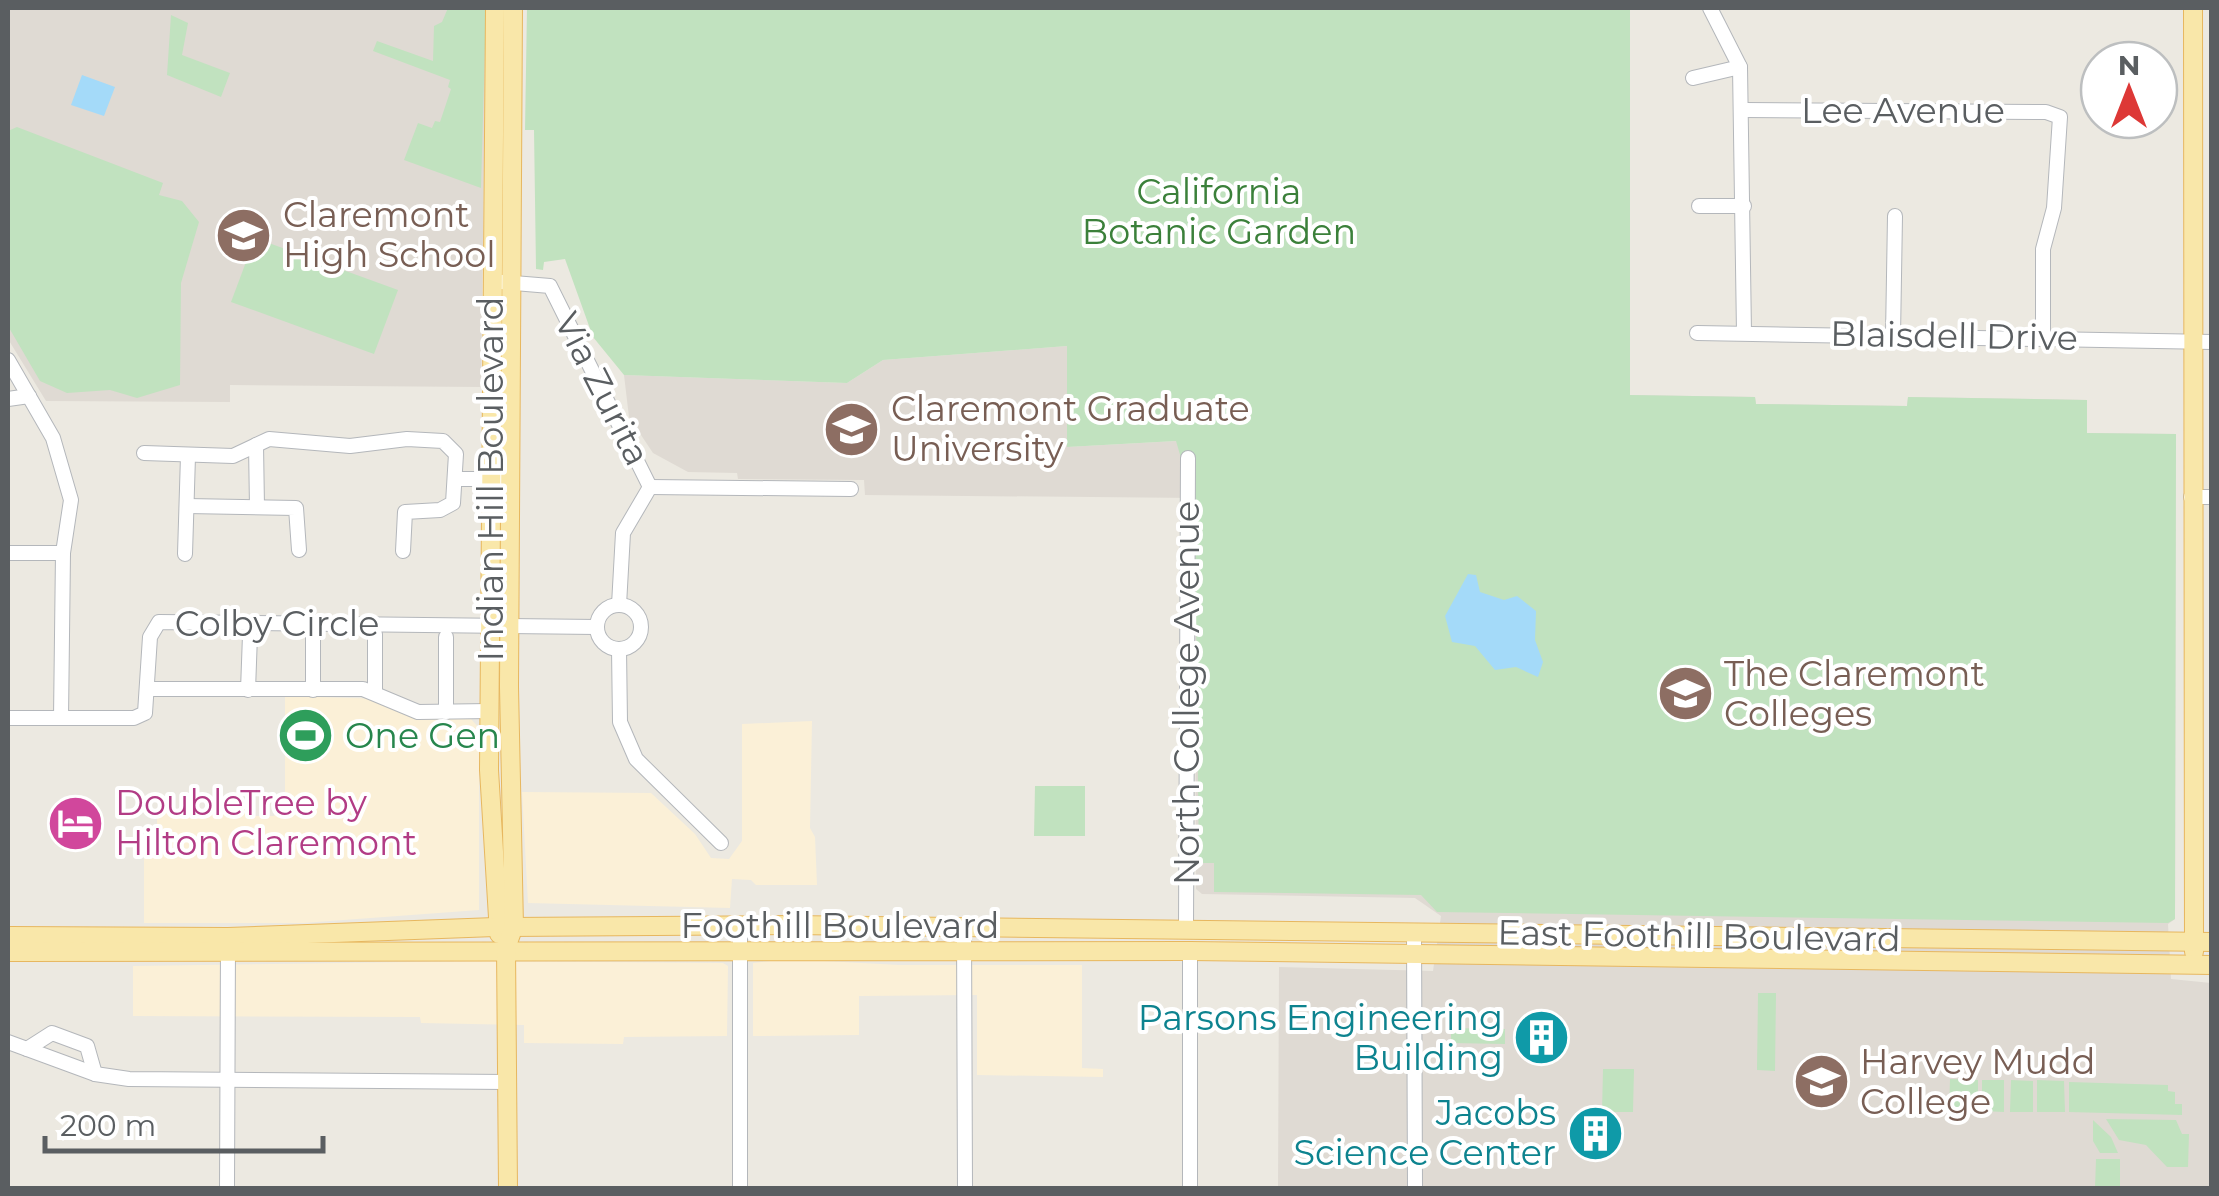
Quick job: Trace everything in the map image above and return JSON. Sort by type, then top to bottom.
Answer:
[{"type":"main road","name":"Indian Hill Boulevard","points":[[496,8],[505,926]]},
{"type":"main road","name":"Indian Hill Boulevard","points":[[500,282],[513,8]]},
{"type":"main road","points":[[2193,8],[2202,341],[2192,497],[2192,856],[2203,965]]},
{"type":"main road","name":"Indian Hill Boulevard","points":[[500,625],[490,711],[506,948],[508,1188]]},
{"type":"main road","name":"Foothill Boulevard","points":[[228,945],[306,936],[505,926],[1186,928]]},
{"type":"main road","points":[[1122,951],[1137,940],[1183,938],[1186,928]]},
{"type":"main road","name":"East Foothill Boulevard","points":[[1186,928],[2202,942]]},
{"type":"main road","points":[[1190,951],[1203,938],[1241,936],[1262,930]]},
{"type":"main road","points":[[8,936],[228,945]]},
{"type":"main road","points":[[8,952],[228,945]]},
{"type":"main road","name":"Foothill Boulevard","points":[[228,945],[280,953],[506,948],[1190,951]]},
{"type":"main road","name":"East Foothill Boulevard","points":[[1190,951],[2203,965]]},
{"type":"street","points":[[1710,8],[1740,67],[1744,110],[1744,333]]},
{"type":"street","points":[[1693,78],[1740,67]]},
{"type":"street","name":"Lee Avenue","points":[[1744,110],[2046,112],[2060,117],[2054,208],[2043,249],[2043,338]]},
{"type":"street","points":[[1700,206],[1744,206]]},
{"type":"street","points":[[1893,336],[1894,216]]},
{"type":"street","name":"Via Zurita","points":[[500,282],[550,286],[650,488],[623,534],[619,605],[635,611],[641,627],[635,642],[619,649],[620,722],[636,759],[721,842]]},
{"type":"street","name":"Blaisdell Drive","points":[[1697,332],[2202,341]]},
{"type":"street","points":[[8,360],[65,468],[71,500],[63,553],[61,718]]},
{"type":"street","points":[[8,399],[29,396]]},
{"type":"street","points":[[144,453],[234,456],[256,444],[283,438],[350,446],[407,439],[443,440],[456,454],[453,502],[448,507],[405,512],[403,552]]},
{"type":"street","points":[[256,444],[257,507]]},
{"type":"street","points":[[186,554],[188,456]]},
{"type":"street","name":"North College Avenue","points":[[1186,928],[1188,458]]},
{"type":"street","points":[[457,479],[500,479]]},
{"type":"street","points":[[650,488],[851,489]]},
{"type":"street","points":[[2192,497],[2212,498]]},
{"type":"street","points":[[187,506],[296,508],[299,550]]},
{"type":"street","points":[[8,553],[63,553]]},
{"type":"street","points":[[619,605],[604,612],[597,627],[604,643],[619,649]]},
{"type":"street","name":"Colby Circle","points":[[8,718],[134,718],[145,714],[150,637],[159,622],[500,625]]},
{"type":"street","points":[[500,625],[597,627]]},
{"type":"street","points":[[375,692],[376,634]]},
{"type":"street","points":[[248,690],[250,635]]},
{"type":"street","points":[[313,635],[313,690]]},
{"type":"street","points":[[446,637],[446,712]]},
{"type":"street","points":[[2192,664],[2212,664]]},
{"type":"street","points":[[149,689],[375,692],[401,708],[490,711]]},
{"type":"street","points":[[2192,856],[2212,856]]},
{"type":"street","points":[[740,926],[740,1188]]},
{"type":"street","points":[[964,926],[965,1188]]},
{"type":"street","points":[[1414,932],[1414,1188]]},
{"type":"street","points":[[228,945],[228,1188]]},
{"type":"street","points":[[1190,951],[1190,1188]]},
{"type":"street","points":[[28,1049],[52,1034],[88,1046],[95,1074]]},
{"type":"street","points":[[8,1042],[95,1074],[227,1080],[508,1082]]},
{"type":"shaded area","name":"Claremont High School","points":[[8,8],[486,8],[481,387],[230,385],[230,402],[46,401],[8,339]]},
{"type":"shaded area","name":"The Claremont Colleges","points":[[1630,8],[1630,395],[1755,397],[1756,404],[1907,406],[1908,397],[2087,400],[2087,433],[2176,434],[2175,919],[2168,924],[2171,979],[2211,983],[2211,1188],[1278,1188],[1279,967],[1433,971],[1441,916],[1415,898],[1202,894],[1196,889],[1195,498],[865,495],[864,480],[738,479],[737,473],[688,472],[653,453],[629,417],[624,375],[847,383],[883,360],[1067,346],[1067,447],[1177,441]]},
{"type":"shaded area","points":[[285,696],[384,699],[414,719],[471,719],[479,728],[479,910],[303,923],[144,923],[144,856],[157,856],[157,809],[249,809],[249,816],[274,816],[285,793]]},
{"type":"shaded area","points":[[812,721],[810,828],[815,837],[817,885],[756,885],[751,880],[732,879],[730,908],[528,903],[522,792],[651,793],[695,834],[711,858],[729,859],[742,841],[742,724]]},
{"type":"shaded area","points":[[787,959],[899,965],[1082,965],[1082,1068],[1103,1069],[1103,1077],[977,1075],[977,995],[859,996],[859,1035],[753,1036],[753,963]]},
{"type":"shaded area","points":[[484,961],[723,963],[728,966],[727,1036],[624,1037],[623,1044],[524,1043],[524,1025],[421,1023],[420,1017],[133,1016],[133,966]]},
{"type":"green space","points":[[448,8],[486,8],[481,188],[404,160],[418,123],[432,128],[435,121],[440,122],[451,89],[450,80],[373,51],[377,41],[433,61],[434,26],[442,22]]},
{"type":"green space","name":"The Claremont Colleges","points":[[527,8],[1630,8],[1630,395],[1755,397],[1756,404],[1907,406],[1908,397],[2087,400],[2087,433],[2176,434],[2175,919],[2168,923],[1437,912],[1421,895],[1214,892],[1214,863],[1199,863],[1194,458],[1181,458],[1176,441],[1067,447],[1067,346],[883,360],[847,383],[624,375],[593,337],[565,259],[544,262],[543,270],[536,269],[534,130],[525,130]]},
{"type":"green space","points":[[171,15],[188,23],[182,55],[230,73],[221,97],[167,75]]},
{"type":"green space","points":[[17,127],[163,183],[159,195],[182,201],[199,222],[181,283],[180,385],[137,398],[110,390],[67,393],[40,381],[8,326],[8,131]]},
{"type":"green space","points":[[255,238],[398,290],[374,354],[231,302]]},
{"type":"green space","points":[[1035,786],[1085,786],[1085,836],[1034,836]]},
{"type":"green space","points":[[1758,993],[1776,993],[1775,1071],[1757,1070]]},
{"type":"green space","points":[[1451,1028],[1505,1029],[1505,1044],[1451,1043]]},
{"type":"green space","points":[[1603,1069],[1634,1069],[1633,1112],[1602,1112]]},
{"type":"green space","points":[[1950,1079],[1978,1080],[1978,1111],[1949,1111]]},
{"type":"green space","points":[[1982,1080],[2004,1080],[2004,1112],[1982,1111]]},
{"type":"green space","points":[[2011,1080],[2033,1081],[2033,1112],[2010,1112]]},
{"type":"green space","points":[[2037,1080],[2064,1081],[2065,1112],[2037,1112]]},
{"type":"green space","points":[[2069,1082],[2168,1085],[2168,1091],[2175,1092],[2175,1104],[2182,1104],[2182,1115],[2069,1112]]},
{"type":"green space","points":[[2106,1119],[2176,1120],[2182,1134],[2189,1134],[2188,1167],[2167,1167],[2146,1145],[2119,1140]]},
{"type":"green space","points":[[2093,1120],[2111,1137],[2118,1153],[2100,1153],[2093,1141]]},
{"type":"green space","points":[[2096,1159],[2120,1159],[2120,1188],[2095,1188]]},
{"type":"water","points":[[82,75],[115,87],[104,116],[71,105]]},
{"type":"water","points":[[1468,574],[1476,575],[1480,592],[1504,600],[1517,596],[1536,611],[1535,640],[1543,662],[1538,677],[1516,667],[1495,670],[1475,646],[1452,642],[1445,616]]},
{"type":"place","name":"Claremont High School","points":[[244,235]]},
{"type":"place","name":"Claremont Graduate University","points":[[852,429]]},
{"type":"place","name":"The Claremont Colleges","points":[[1685,694]]},
{"type":"place","name":"One Gen","points":[[306,736]]},
{"type":"place","name":"DoubleTree by Hilton Claremont","points":[[76,823]]},
{"type":"place","name":"Parsons Engineering Building","points":[[1542,1038]]},
{"type":"place","name":"Harvey Mudd College","points":[[1821,1082]]},
{"type":"place","name":"Jacobs Science Center","points":[[1595,1133]]},
{"type":"park label","name":"California Botanic Garden","points":[[1219,212]]}]
